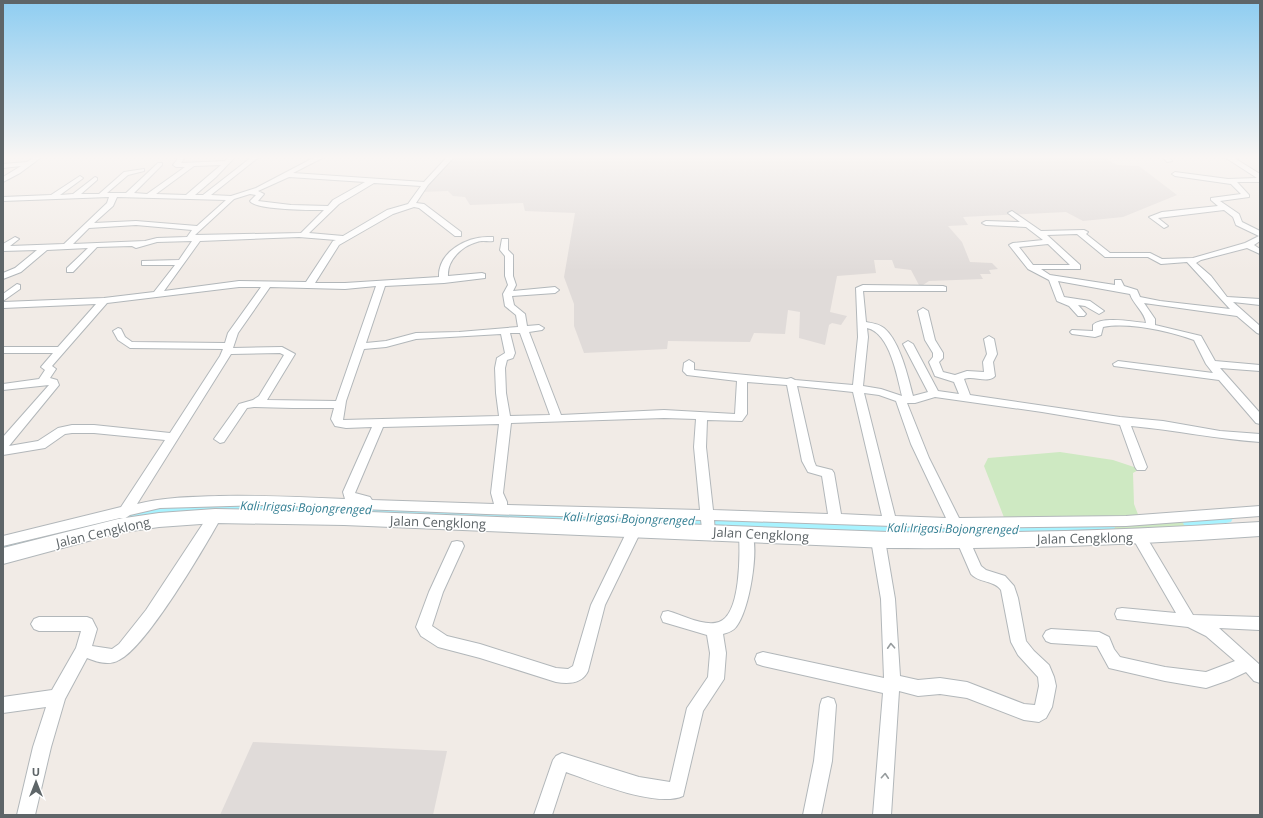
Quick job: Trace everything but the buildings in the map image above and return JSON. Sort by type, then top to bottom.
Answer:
[{"type":"main road","name":"Jalan Cengklong","points":[[3,556],[122,518],[159,520],[215,516],[344,518],[487,515],[525,517],[636,529],[708,523],[746,534],[884,529],[1139,537],[1213,524],[1260,530]]},
{"type":"street","points":[[53,197],[57,194]]},
{"type":"street","points":[[147,197],[151,194]]},
{"type":"street","points":[[3,199],[114,195],[147,197],[206,196],[232,198],[243,194]]},
{"type":"street","points":[[261,194],[254,201],[255,203],[291,207],[329,208]]},
{"type":"street","points":[[303,235],[329,208],[349,194]]},
{"type":"street","points":[[413,205],[420,194]]},
{"type":"street","points":[[1038,233],[1081,232],[1108,254],[1150,255],[1161,262],[1194,260],[1248,245],[1260,235],[1239,223],[1236,216],[1213,199],[1243,198],[1248,195],[1247,194]]},
{"type":"street","points":[[65,247],[110,204],[114,195]]},
{"type":"street","points":[[198,238],[190,236],[232,198]]},
{"type":"street","points":[[310,285],[334,245],[390,212],[413,205],[421,206],[458,234]]},
{"type":"street","points":[[1164,226],[1153,217],[1162,214],[1224,208]]},
{"type":"street","points":[[1012,213],[1049,242],[1076,266],[1084,276],[1118,280],[1120,288]]},
{"type":"street","points":[[87,226],[136,223],[198,228]]},
{"type":"street","points":[[986,223],[1027,225]]},
{"type":"street","points":[[3,248],[140,245],[157,240],[198,238],[303,235],[345,238]]},
{"type":"street","points":[[156,295],[182,262],[198,238]]},
{"type":"street","points":[[3,248],[15,239]]},
{"type":"street","points":[[444,280],[443,269],[450,257],[464,245],[475,240],[490,239]]},
{"type":"street","points":[[505,241],[504,250],[508,255],[509,276],[512,285],[507,294],[512,309],[520,314],[523,329],[557,419]]},
{"type":"street","points":[[1049,242],[1013,244],[1031,267],[1053,279],[1132,290],[1136,299],[1148,315],[1151,327]]},
{"type":"street","points":[[1248,245],[1260,252]]},
{"type":"street","points":[[70,270],[94,246]]},
{"type":"street","points":[[3,276],[18,270],[44,248]]},
{"type":"street","points":[[1194,260],[1191,263],[1208,278],[1224,300],[1260,331]]},
{"type":"street","points":[[145,263],[182,262]]},
{"type":"street","points":[[1031,267],[1062,268],[1076,266]]},
{"type":"street","points":[[3,305],[104,301],[238,284],[380,284],[482,276]]},
{"type":"street","points":[[1053,279],[1060,299],[1072,304],[1081,314]]},
{"type":"street","points":[[122,518],[174,437],[227,348],[233,333],[267,284]]},
{"type":"street","points":[[380,284],[341,404],[337,419],[339,423],[379,424],[557,419],[664,414],[733,418],[740,417],[742,378]]},
{"type":"street","points":[[3,298],[17,287]]},
{"type":"street","points":[[882,815],[891,684],[888,599],[884,529],[878,476],[858,389],[858,373],[863,337],[859,290],[861,288],[943,289]]},
{"type":"street","points":[[507,294],[555,290]]},
{"type":"street","points":[[1136,299],[1160,304],[1239,313]]},
{"type":"street","points":[[1224,300],[1260,302]]},
{"type":"street","points":[[42,382],[51,369],[46,367],[104,301]]},
{"type":"street","points":[[1065,302],[1087,303],[1099,311]]},
{"type":"street","points":[[923,311],[930,340],[938,353],[938,358],[934,362],[939,374],[959,380]]},
{"type":"street","points":[[763,659],[891,684],[918,688],[940,686],[967,690],[1024,712],[1039,714],[1044,707],[1048,691],[1047,679],[1040,664],[1026,654],[1021,646],[1014,620],[1009,590],[1005,583],[999,579],[978,572],[924,464],[903,408],[905,399],[899,365],[884,332],[862,324]]},
{"type":"street","points":[[1075,332],[1098,333],[1098,325],[1101,324],[1151,327],[1188,334],[1198,338],[1212,364],[1260,420]]},
{"type":"street","points":[[360,346],[386,344],[416,336],[539,328]]},
{"type":"street","points":[[118,331],[121,338],[130,345],[282,350],[290,354],[262,398],[243,406],[220,439]]},
{"type":"street","points":[[3,541],[122,518],[160,503],[262,500],[381,505],[487,515],[501,502],[497,493],[505,420],[501,393],[500,368],[502,358],[509,356],[510,352],[505,331]]},
{"type":"street","points":[[959,380],[962,375],[967,374],[990,376],[988,362],[992,354],[988,339]]},
{"type":"street","points":[[908,344],[934,394]]},
{"type":"street","points":[[3,350],[61,350]]},
{"type":"street","points":[[689,362],[688,371],[691,373],[792,381],[880,392],[905,399],[916,400],[934,394],[1042,408],[1124,421],[1164,425],[1220,435],[1260,438]]},
{"type":"street","points":[[1118,364],[1223,377]]},
{"type":"street","points":[[1212,364],[1260,368]]},
{"type":"street","points":[[959,380],[966,399]]},
{"type":"street","points":[[3,446],[54,386],[51,381],[5,389]]},
{"type":"street","points":[[792,381],[808,461],[812,469],[828,473],[836,519]]},
{"type":"street","points":[[252,403],[293,405],[341,404]]},
{"type":"street","points":[[702,416],[700,447],[708,523]]},
{"type":"street","points":[[1124,421],[1141,467]]},
{"type":"street","points":[[379,424],[349,494],[361,499],[377,500],[381,505]]},
{"type":"street","points":[[3,451],[41,445],[62,431],[70,429],[94,429],[144,436],[174,437]]},
{"type":"street","points":[[959,532],[1113,522],[1213,524],[1260,511]]},
{"type":"street","points":[[83,650],[96,655],[116,655],[130,644],[165,596],[215,516]]},
{"type":"street","points":[[525,517],[708,523],[836,519],[884,529]]},
{"type":"street","points":[[456,546],[433,600],[424,628],[426,631],[443,642],[480,651],[556,675],[569,677],[580,671],[598,605],[636,529]]},
{"type":"street","points":[[668,617],[714,629],[723,628],[731,622],[739,608],[747,567],[746,534]]},
{"type":"street","points":[[1139,537],[1189,621],[1211,632],[1248,663],[1260,676]]},
{"type":"street","points":[[1122,614],[1189,621],[1259,623]]},
{"type":"street","points":[[26,815],[42,748],[57,697],[83,650],[89,629],[87,624],[39,624]]},
{"type":"street","points":[[543,815],[560,763],[562,762],[633,785],[654,788],[663,792],[677,790],[695,708],[716,679],[718,653],[714,629]]},
{"type":"street","points":[[1051,636],[1099,639],[1104,642],[1107,652],[1115,663],[1197,679],[1213,679],[1248,663]]},
{"type":"street","points":[[3,704],[57,697]]},
{"type":"street","points":[[812,815],[823,761],[828,706]]},
{"type":"shaded area","points":[[451,194],[1177,195],[1123,217],[1083,221],[1066,212],[963,217],[968,225],[948,226],[962,242],[970,262],[992,263],[998,269],[989,270],[991,274],[980,274],[983,279],[929,281],[920,287],[911,270],[895,268],[892,260],[874,260],[876,273],[837,276],[830,312],[847,316],[841,325],[832,323],[829,325],[825,345],[799,338],[800,312],[788,310],[785,334],[754,333],[750,342],[668,341],[667,349],[584,353],[574,326],[574,304],[564,277],[575,213],[525,211],[523,203],[470,205],[465,197],[453,196]]},
{"type":"shaded area","points":[[253,742],[447,751],[433,815],[220,815]]},
{"type":"green space","points":[[1060,452],[1113,460],[1140,469],[1133,473],[1134,504],[1139,517],[1202,515],[1213,527],[1013,533],[1005,520],[984,466],[988,458]]},
{"type":"waterway","name":"Kali Irigasi Bojongrenged","points":[[116,517],[182,509],[236,505],[928,529],[1022,530],[1109,525]]},
{"type":"waterway","name":"Kali Irigasi Bojongrenged","points":[[1189,521],[1226,518]]},
{"type":"waterway","name":"Kali Irigasi Bojongrenged","points":[[3,547],[58,532]]}]
